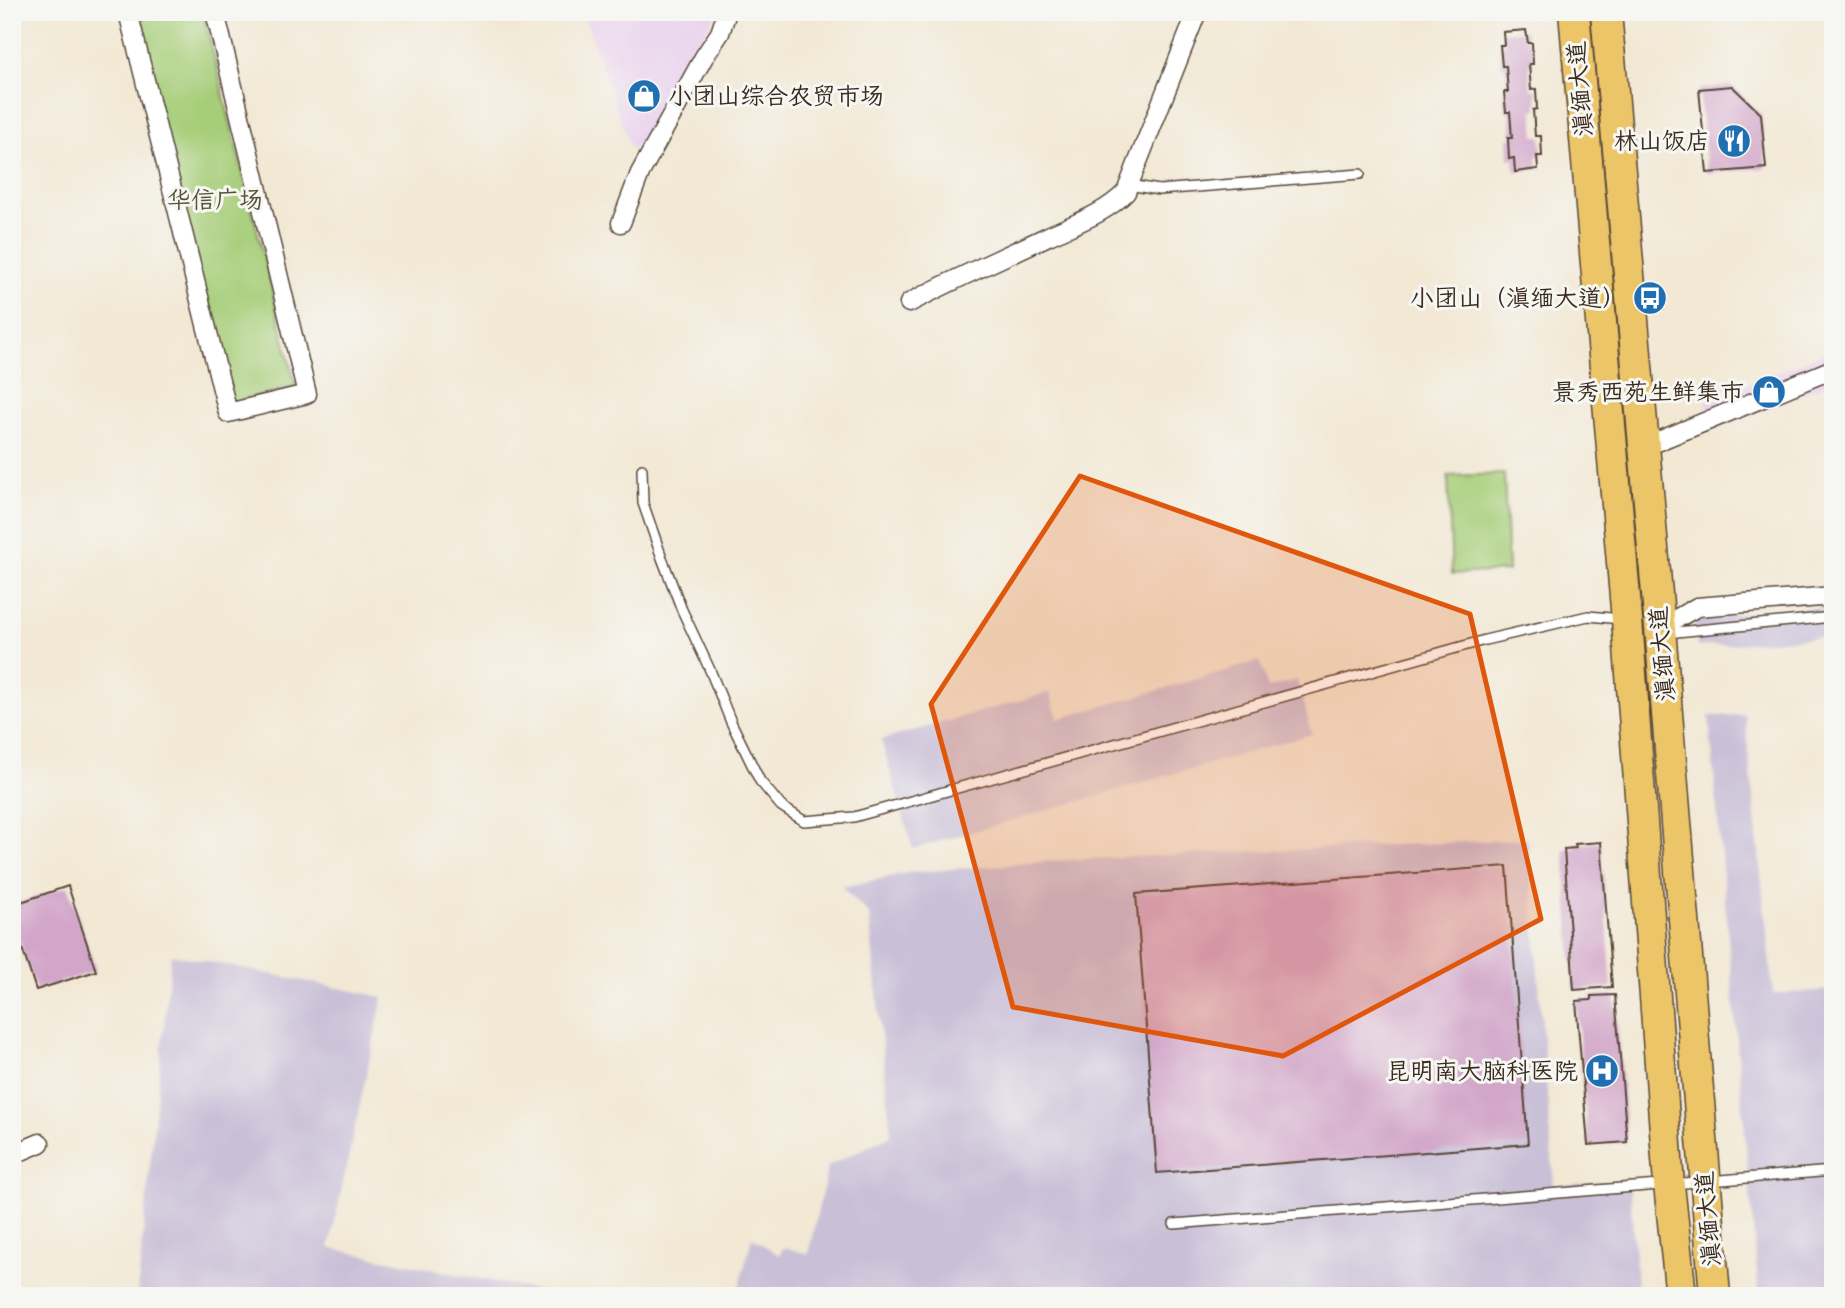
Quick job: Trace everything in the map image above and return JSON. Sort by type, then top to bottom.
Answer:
[{"type":"main road","name":"滇缅大道","points":[[1574,12],[1627,620],[1670,1185],[1681,1296]]},
{"type":"main road","name":"滇缅大道","points":[[1606,12],[1715,1296]]},
{"type":"street","points":[[128,12],[228,413],[307,394],[215,12]]},
{"type":"street","points":[[621,223],[640,173],[720,33],[727,12]]},
{"type":"street","points":[[909,303],[1115,203],[1126,192],[1197,12]]},
{"type":"street","points":[[1644,447],[1833,369]]},
{"type":"street","points":[[1660,631],[1697,607],[1833,596]]},
{"type":"street","points":[[12,1155],[40,1143]]},
{"type":"lane","points":[[1129,185],[1159,190],[1360,174]]},
{"type":"lane","points":[[642,469],[643,503],[662,558],[731,722],[760,781],[781,806],[804,821],[854,817],[1485,640],[1588,616],[1627,620]]},
{"type":"lane","points":[[1660,631],[1833,617]]},
{"type":"lane","points":[[1174,1224],[1833,1171]]},
{"type":"highlighted area","points":[[1080,476],[1470,614],[1541,919],[1283,1056],[1013,1007],[931,704]]},
{"type":"shaded area","name":"小团山综合农贸市场","points":[[583,12],[715,12],[658,135],[631,149]]},
{"type":"shaded area","name":"景秀西苑生鲜集市","points":[[1833,349],[1833,381],[1712,431],[1706,402]]},
{"type":"shaded area","points":[[1833,606],[1833,636],[1697,647],[1695,618]]},
{"type":"shaded area","points":[[1260,661],[1268,688],[1297,680],[1312,734],[913,849],[881,740],[1050,692],[1058,719]]},
{"type":"shaded area","points":[[1745,715],[1773,994],[1833,990],[1833,1296],[1759,1296],[1709,716]]},
{"type":"shaded area","points":[[1528,839],[1554,1186],[1629,1179],[1638,1296],[737,1296],[752,1237],[779,1255],[784,1247],[808,1254],[828,1166],[891,1135],[869,914],[842,887],[907,873],[1062,860]]},
{"type":"shaded area","points":[[171,954],[383,997],[329,1248],[565,1296],[137,1296]]},
{"type":"green space","name":"华信广场","points":[[134,12],[203,12],[296,387],[231,403]]},
{"type":"green space","points":[[1504,474],[1508,571],[1452,574],[1448,476]]},
{"type":"building","points":[[1526,30],[1528,43],[1532,43],[1533,64],[1529,64],[1531,90],[1536,89],[1537,109],[1533,110],[1535,136],[1541,136],[1542,156],[1537,156],[1538,169],[1515,172],[1514,158],[1509,159],[1508,138],[1512,138],[1510,112],[1506,112],[1506,66],[1502,66],[1500,45],[1504,45],[1503,32]]},
{"type":"building","name":"林山饭店","points":[[1732,86],[1761,114],[1766,168],[1707,173],[1699,89]]},
{"type":"building","points":[[1601,842],[1612,987],[1574,990],[1564,849],[1576,848],[1575,844]]},
{"type":"building","points":[[1507,866],[1528,1144],[1157,1173],[1136,894]]},
{"type":"building","points":[[68,886],[96,971],[36,990],[12,918],[12,905]]},
{"type":"building","name":"昆明南大脑科医院","points":[[1615,995],[1627,1142],[1588,1145],[1576,1001],[1591,1000],[1591,996]]},
{"type":"place","name":"小团山综合农贸市场","points":[[644,96]]},
{"type":"place","name":"林山饭店","points":[[1734,141]]},
{"type":"place","name":"小团山（滇缅大道）","points":[[1650,298]]},
{"type":"place","name":"景秀西苑生鲜集市","points":[[1769,392]]},
{"type":"place","name":"昆明南大脑科医院","points":[[1602,1071]]}]
